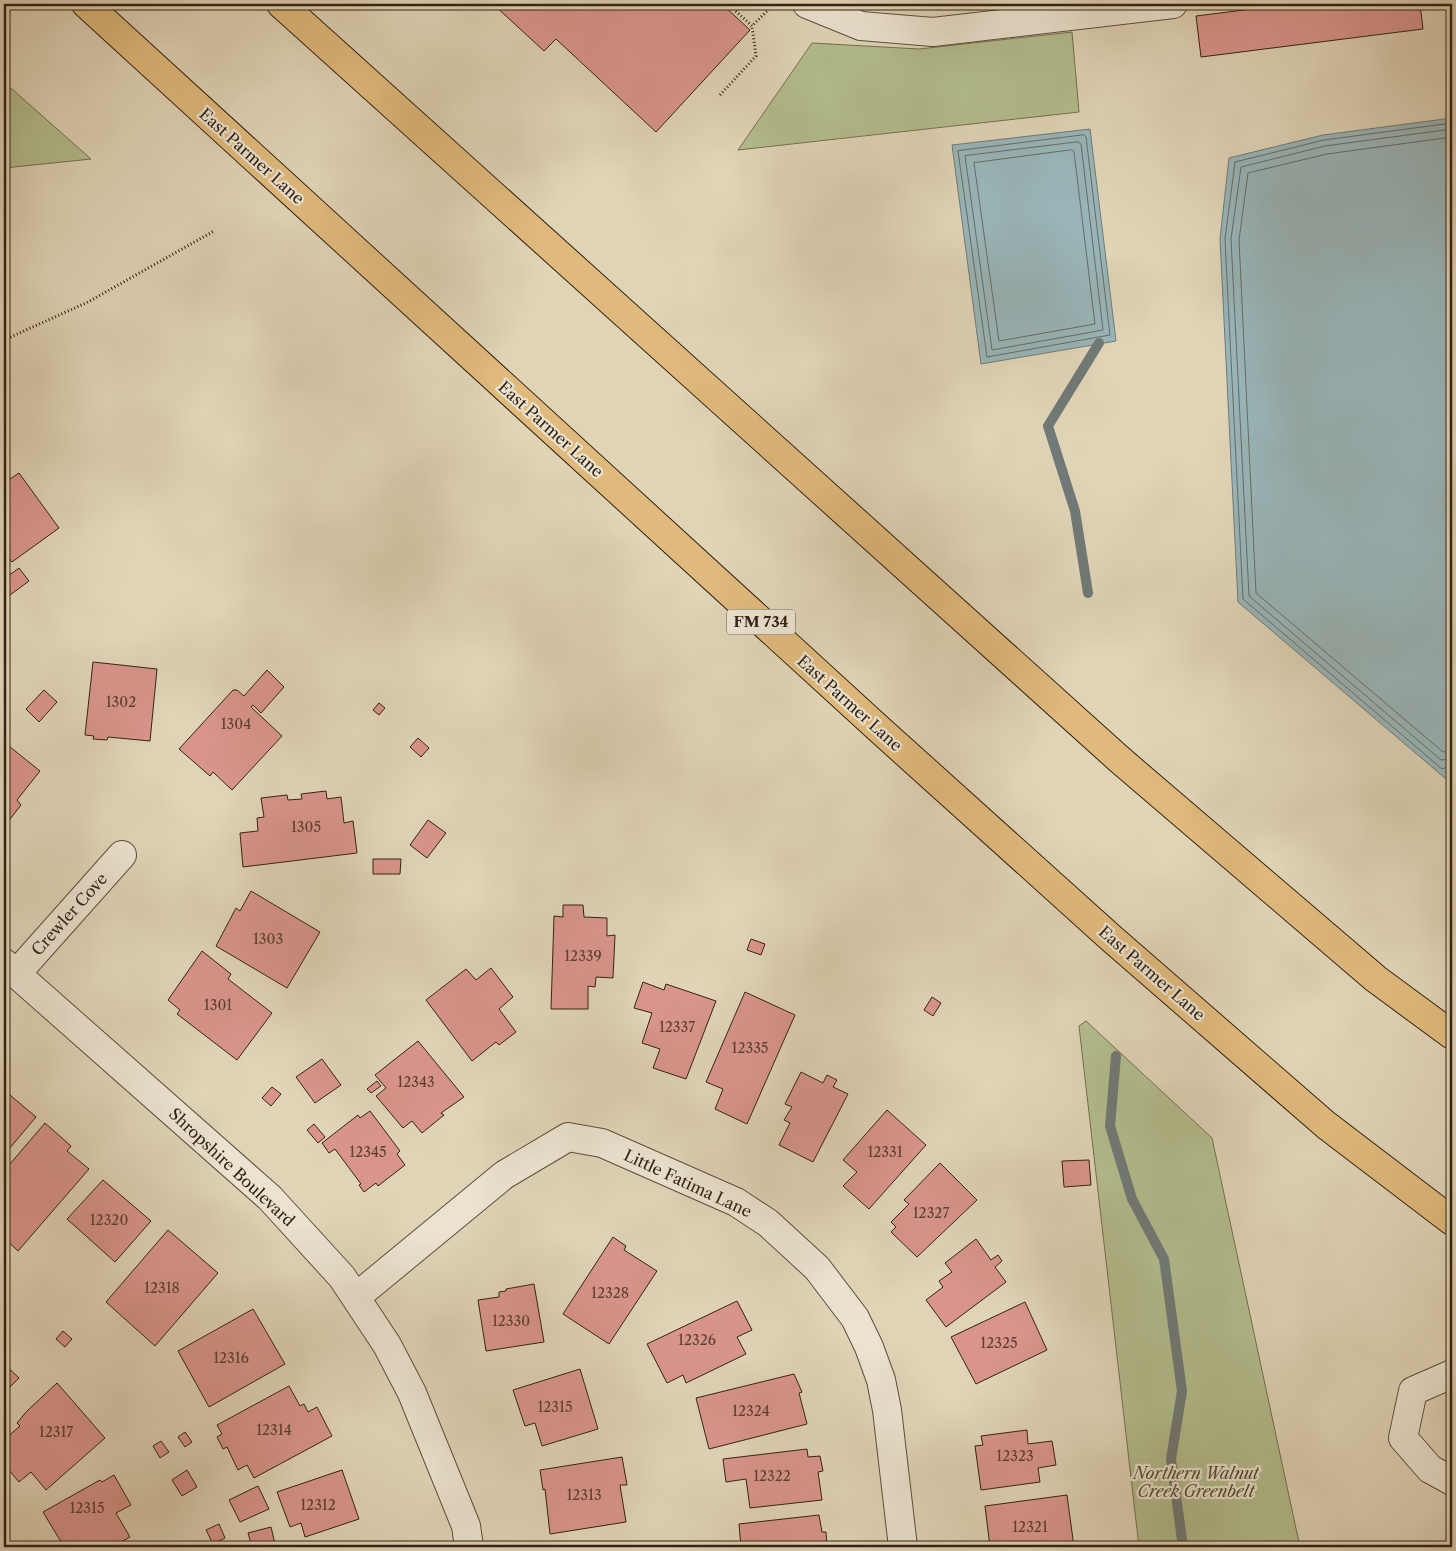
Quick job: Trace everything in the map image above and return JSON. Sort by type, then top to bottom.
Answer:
[{"type":"main road","name":"East Parmer Lane","points":[[86,4],[879,730],[1111,938],[1326,1125],[1452,1222]]},
{"type":"main road","points":[[281,4],[1119,758],[1376,979],[1452,1035]]},
{"type":"street","points":[[807,4],[861,26],[934,32],[1173,4]]},
{"type":"street","name":"Crewler Cove","points":[[10,968],[122,855]]},
{"type":"street","name":"Shropshire Boulevard","points":[[10,968],[270,1198],[325,1257],[356,1297],[387,1345],[412,1393],[466,1526],[469,1547]]},
{"type":"street","name":"Little Fatima Lane","points":[[356,1297],[504,1175],[568,1137],[602,1143],[736,1202],[768,1223],[817,1268],[855,1318],[869,1347],[880,1380],[887,1410],[903,1547]]},
{"type":"street","points":[[1452,1374],[1413,1391],[1403,1438],[1430,1469],[1452,1481]]},
{"type":"path","points":[[720,95],[756,56],[752,26]]},
{"type":"path","points":[[4,340],[88,302],[214,231]]},
{"type":"green space","points":[[1072,32],[1079,112],[738,150],[812,43],[919,49]]},
{"type":"green space","points":[[4,82],[91,159],[4,168]]},
{"type":"green space","name":"Northern Walnut Creek Greenbelt","points":[[1086,1021],[1212,1138],[1300,1547],[1139,1547],[1079,1026]]},
{"type":"water","points":[[1452,118],[1452,766],[1446,779],[1238,602],[1220,239],[1229,158],[1323,135]]},
{"type":"water","points":[[1090,129],[1116,341],[981,364],[952,145]]},
{"type":"building","points":[[493,4],[705,4],[710,9],[715,4],[722,4],[750,30],[656,132],[556,39],[544,51]]},
{"type":"building","points":[[1292,4],[1420,4],[1423,29],[1201,57],[1196,16]]},
{"type":"building","points":[[19,473],[59,528],[12,562],[4,554],[4,483]]},
{"type":"building","points":[[19,568],[29,581],[10,595],[4,586],[4,579]]},
{"type":"building","points":[[93,662],[157,669],[150,741],[108,737],[107,740],[93,739],[94,736],[85,735]]},
{"type":"building","points":[[267,670],[284,687],[261,713],[253,705],[251,707],[282,736],[232,790],[213,772],[210,776],[179,749],[233,690],[237,690],[244,696]]},
{"type":"building","points":[[44,690],[57,702],[39,722],[26,709]]},
{"type":"building","points":[[379,703],[385,708],[379,715],[373,710]]},
{"type":"building","points":[[418,738],[429,748],[421,757],[410,747]]},
{"type":"building","points":[[4,742],[40,771],[17,800],[21,805],[7,823],[4,821]]},
{"type":"building","points":[[326,791],[327,799],[341,797],[344,823],[353,821],[357,853],[243,867],[240,833],[258,831],[257,818],[264,817],[261,798],[287,795],[288,800],[302,799],[301,794]]},
{"type":"building","points":[[428,820],[446,833],[427,858],[410,845]]},
{"type":"building","points":[[373,859],[401,859],[400,874],[373,874]]},
{"type":"building","points":[[251,891],[320,932],[287,988],[216,946],[236,908],[240,911]]},
{"type":"building","points":[[563,905],[583,905],[584,917],[607,918],[607,936],[615,935],[613,978],[596,977],[595,987],[588,986],[588,1009],[551,1009],[554,916],[563,917]]},
{"type":"building","points":[[751,939],[765,944],[761,955],[747,950]]},
{"type":"building","points":[[202,951],[231,974],[228,979],[272,1013],[237,1060],[177,1014],[180,1010],[168,1000]]},
{"type":"building","points":[[491,968],[513,997],[499,1009],[516,1032],[499,1045],[496,1042],[472,1061],[426,1000],[466,969],[476,980]]},
{"type":"building","points":[[643,982],[664,990],[666,984],[716,1001],[686,1079],[653,1068],[660,1049],[642,1043],[652,1013],[634,1008]]},
{"type":"building","points":[[745,992],[795,1015],[747,1124],[715,1109],[723,1089],[706,1082]]},
{"type":"building","points":[[932,997],[941,1003],[933,1016],[924,1010]]},
{"type":"building","points":[[418,1041],[464,1097],[441,1113],[444,1115],[422,1133],[412,1121],[403,1128],[376,1096],[386,1088],[375,1075]]},
{"type":"building","points":[[322,1059],[341,1085],[315,1103],[296,1077]]},
{"type":"building","points":[[801,1072],[823,1083],[827,1075],[837,1080],[833,1087],[848,1094],[813,1162],[779,1145],[790,1123],[784,1120],[792,1107],[785,1104]]},
{"type":"building","points":[[377,1081],[381,1086],[371,1093],[367,1089]]},
{"type":"building","points":[[272,1087],[281,1094],[271,1106],[262,1098]]},
{"type":"building","points":[[4,1090],[36,1117],[4,1155]]},
{"type":"building","points":[[887,1110],[926,1145],[869,1209],[843,1186],[857,1172],[843,1160]]},
{"type":"building","points":[[370,1111],[400,1151],[397,1154],[405,1165],[378,1186],[376,1183],[364,1192],[359,1185],[361,1184],[335,1149],[329,1153],[322,1143],[358,1115],[360,1118]]},
{"type":"building","points":[[45,1123],[71,1146],[67,1151],[89,1169],[18,1251],[4,1238],[4,1171]]},
{"type":"building","points":[[314,1124],[325,1137],[318,1143],[307,1130]]},
{"type":"building","points":[[1089,1160],[1091,1185],[1064,1187],[1062,1161]]},
{"type":"building","points":[[940,1163],[977,1200],[917,1257],[891,1232],[896,1227],[891,1222],[909,1204],[904,1200]]},
{"type":"building","points":[[103,1180],[151,1221],[115,1262],[67,1219]]},
{"type":"building","points":[[168,1230],[218,1273],[155,1346],[106,1302]]},
{"type":"building","points":[[613,1237],[626,1246],[624,1250],[657,1271],[609,1344],[563,1314]]},
{"type":"building","points":[[976,1239],[991,1260],[998,1255],[1002,1261],[995,1267],[1006,1282],[946,1327],[926,1300],[943,1287],[939,1281],[952,1272],[945,1263]]},
{"type":"building","points":[[534,1284],[544,1342],[486,1351],[478,1300],[499,1297],[499,1292],[506,1291],[506,1289]]},
{"type":"building","points":[[737,1301],[752,1330],[737,1337],[746,1354],[686,1383],[683,1375],[667,1383],[647,1344]]},
{"type":"building","points":[[1025,1302],[1047,1350],[976,1384],[951,1337]]},
{"type":"building","points":[[253,1309],[285,1364],[209,1407],[178,1351]]},
{"type":"building","points":[[63,1331],[72,1339],[65,1347],[56,1339]]},
{"type":"building","points":[[4,1364],[19,1378],[4,1393]]},
{"type":"building","points":[[580,1369],[598,1429],[542,1446],[535,1423],[525,1426],[513,1390]]},
{"type":"building","points":[[794,1374],[802,1392],[799,1393],[807,1424],[709,1449],[696,1398]]},
{"type":"building","points":[[57,1383],[105,1438],[46,1490],[31,1472],[19,1482],[4,1464],[4,1440],[20,1426],[17,1423],[27,1411]]},
{"type":"building","points":[[289,1386],[300,1406],[304,1404],[308,1412],[317,1407],[332,1436],[254,1478],[247,1465],[238,1470],[227,1447],[223,1449],[217,1437],[222,1434],[217,1425]]},
{"type":"building","points":[[1027,1430],[1028,1444],[1052,1441],[1056,1465],[1038,1468],[1040,1482],[981,1490],[975,1446],[983,1445],[981,1436]]},
{"type":"building","points":[[185,1432],[192,1442],[185,1447],[178,1437]]},
{"type":"building","points":[[161,1441],[169,1452],[160,1458],[153,1446]]},
{"type":"building","points":[[807,1449],[808,1457],[820,1456],[823,1471],[818,1472],[822,1500],[750,1508],[746,1479],[726,1482],[723,1459]]},
{"type":"building","points":[[622,1457],[627,1485],[620,1485],[626,1522],[550,1534],[545,1489],[543,1490],[540,1470]]},
{"type":"building","points":[[187,1470],[197,1487],[182,1496],[172,1480]]},
{"type":"building","points":[[342,1470],[359,1519],[305,1537],[301,1523],[290,1527],[277,1492]]},
{"type":"building","points":[[114,1475],[131,1505],[116,1513],[130,1537],[112,1547],[69,1547],[66,1543],[63,1545],[43,1512],[100,1480],[102,1482]]},
{"type":"building","points":[[258,1486],[269,1509],[240,1522],[229,1500]]},
{"type":"building","points":[[1067,1495],[1074,1547],[990,1547],[985,1506]]},
{"type":"building","points":[[819,1515],[822,1532],[826,1532],[827,1547],[741,1547],[739,1524]]},
{"type":"building","points":[[219,1524],[225,1538],[213,1544],[206,1530]]},
{"type":"building","points":[[271,1527],[275,1544],[252,1547],[248,1533]]},
{"type":"waterway","points":[[1088,593],[1075,511],[1048,426],[1099,343]]},
{"type":"waterway","points":[[1116,1056],[1110,1126],[1132,1199],[1164,1259],[1182,1391],[1171,1459],[1183,1547]]}]
